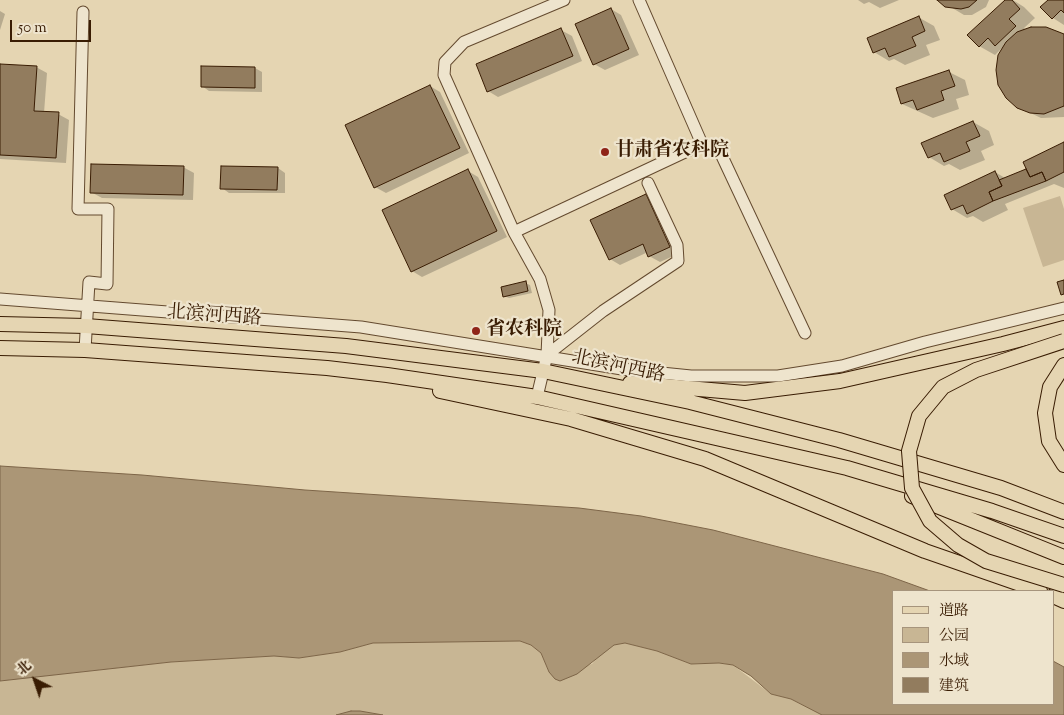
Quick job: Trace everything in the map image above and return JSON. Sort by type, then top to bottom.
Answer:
[{"type":"main road","name":"北滨河西路","points":[[0,324],[86,326],[346,346],[543,371],[690,402],[839,440],[1001,488],[1064,512]]},
{"type":"main road","points":[[579,379],[745,393],[840,381],[1004,344],[1064,328]]},
{"type":"main road","points":[[1064,341],[976,370],[943,387],[919,416],[908,451],[912,488],[930,521],[958,544],[986,561],[1064,585]]},
{"type":"main road","points":[[0,348],[85,350],[387,375],[537,397],[847,468],[992,511],[1064,536]]},
{"type":"main road","points":[[1064,365],[1050,387],[1045,413],[1048,441],[1064,465]]},
{"type":"main road","points":[[387,375],[435,390],[571,419],[706,459],[925,551],[1037,590]]},
{"type":"main road","points":[[847,468],[1064,557]]},
{"type":"street","points":[[537,397],[547,355],[549,310],[540,279],[514,232],[444,75],[445,62],[464,42],[564,0]]},
{"type":"street","points":[[639,0],[702,144],[721,154],[805,333]]},
{"type":"street","points":[[84,12],[78,209],[108,209],[107,284],[89,282],[85,350]]},
{"type":"street","points":[[514,232],[702,144]]},
{"type":"street","points":[[547,355],[603,311],[678,261],[677,245],[648,183]]},
{"type":"street","points":[[0,300],[361,327],[547,355],[622,369],[691,376],[778,376],[842,366],[925,342],[1035,317],[1064,308]]},
{"type":"green space","points":[[1060,196],[1064,209],[1064,260],[1043,267],[1023,208]]},
{"type":"green space","points":[[520,641],[531,645],[541,653],[549,672],[592,664],[602,652],[614,645],[625,643],[657,651],[691,664],[719,663],[733,665],[771,694],[791,699],[822,715],[383,715],[360,711],[336,715],[0,715],[0,681],[20,678],[171,662],[274,656],[299,658],[340,652],[373,643]]},
{"type":"water","points":[[0,466],[142,475],[305,490],[579,508],[641,516],[713,530],[883,574],[927,590],[892,590],[892,705],[1054,705],[1054,662],[1064,667],[1064,715],[822,715],[791,699],[771,694],[751,676],[733,665],[719,663],[691,664],[657,651],[625,643],[614,645],[577,674],[560,681],[555,679],[549,672],[541,653],[531,645],[520,641],[373,643],[340,652],[299,658],[274,656],[171,662],[0,681]]},
{"type":"water","points":[[360,711],[383,715],[336,715]]},
{"type":"building","points":[[937,0],[977,0],[969,7],[961,9],[945,7]]},
{"type":"building","points":[[1005,0],[1012,0],[1020,9],[1009,19],[1016,26],[995,46],[988,38],[979,47],[967,35]]},
{"type":"building","points":[[1048,0],[1064,0],[1064,13],[1061,10],[1052,19],[1040,7]]},
{"type":"building","points":[[611,8],[629,49],[593,65],[575,24]]},
{"type":"building","points":[[919,16],[925,31],[912,37],[916,46],[889,57],[885,48],[873,53],[867,38]]},
{"type":"building","points":[[1031,27],[1046,27],[1064,34],[1064,106],[1044,114],[1030,113],[1017,108],[1006,98],[998,85],[996,70],[998,55],[1006,42],[1017,32]]},
{"type":"building","points":[[561,28],[573,56],[487,92],[476,64]]},
{"type":"building","points":[[0,64],[37,66],[34,111],[59,112],[56,158],[0,155]]},
{"type":"building","points":[[201,66],[255,67],[255,88],[201,87]]},
{"type":"building","points":[[949,70],[955,86],[941,91],[944,100],[917,110],[913,100],[901,104],[896,88]]},
{"type":"building","points":[[430,85],[460,148],[374,188],[345,125]]},
{"type":"building","points":[[973,121],[980,136],[966,142],[970,151],[944,162],[940,153],[928,158],[921,143]]},
{"type":"building","points":[[1064,142],[1064,172],[1046,181],[1042,172],[1030,177],[1023,162]]},
{"type":"building","points":[[91,164],[184,166],[183,195],[90,193]]},
{"type":"building","points":[[221,166],[278,167],[277,190],[220,189]]},
{"type":"building","points":[[468,169],[497,231],[411,272],[382,210]]},
{"type":"building","points":[[1026,169],[1030,177],[1042,172],[1046,181],[993,201],[989,192],[1002,186],[999,180]]},
{"type":"building","points":[[995,171],[1002,186],[989,192],[993,201],[967,214],[963,205],[951,210],[944,195]]},
{"type":"building","points":[[646,194],[670,247],[648,257],[643,244],[609,260],[590,220]]},
{"type":"building","points":[[1064,280],[1064,294],[1061,295],[1057,282]]},
{"type":"building","points":[[526,281],[528,291],[503,297],[501,287]]},
{"type":"place","name":"甘肃省农科院","points":[[605,152]]},
{"type":"place","name":"省农科院","points":[[476,331]]}]
